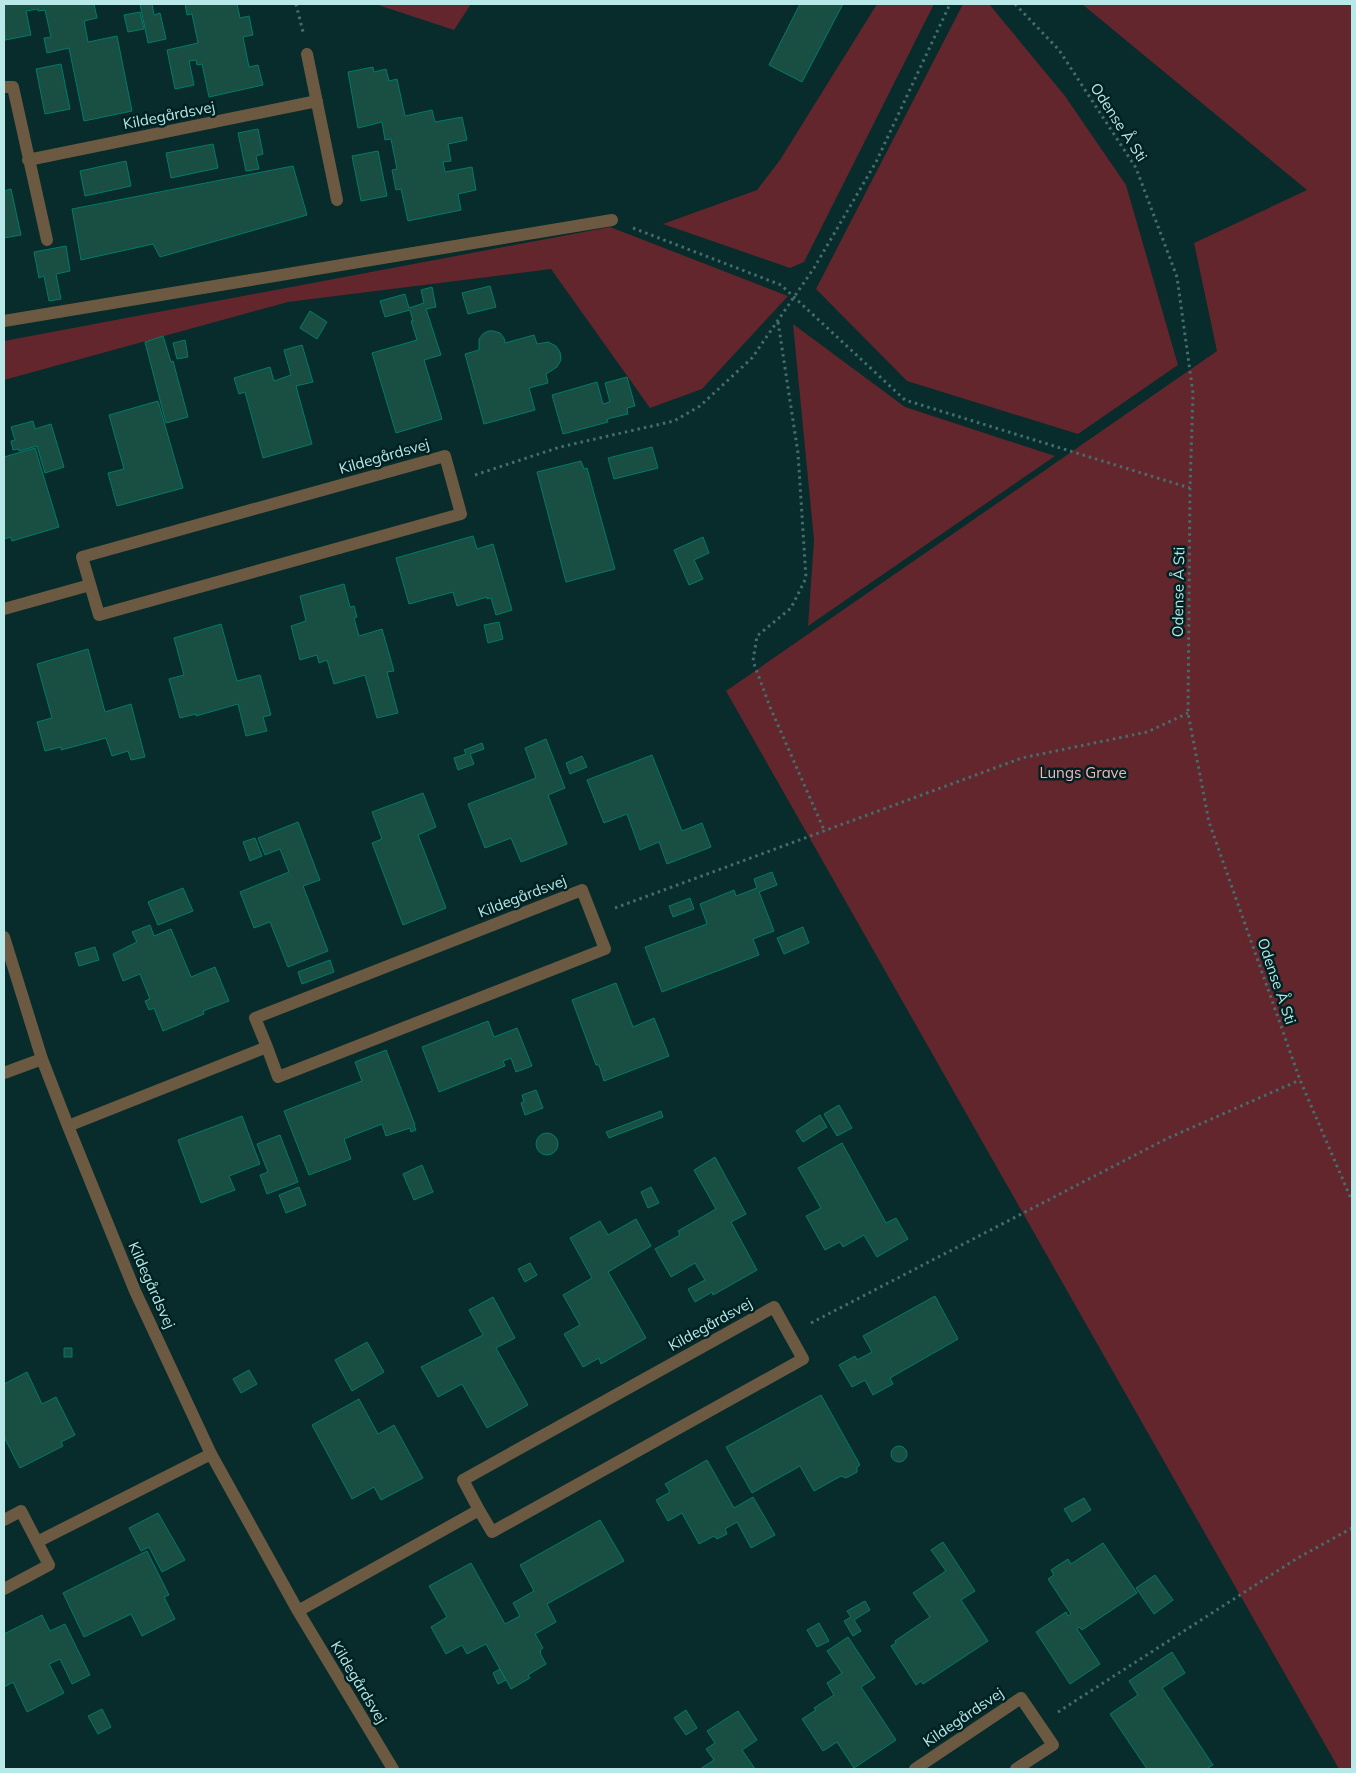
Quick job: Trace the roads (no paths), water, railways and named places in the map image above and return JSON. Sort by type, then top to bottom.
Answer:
[{"type":"street","points":[[307,54],[337,200]]},
{"type":"street","points":[[4,87],[13,88],[47,240]]},
{"type":"street","name":"Kildegårdsvej","points":[[28,160],[317,101]]},
{"type":"street","points":[[4,321],[612,220]]},
{"type":"street","name":"Kildegårdsvej","points":[[445,456],[461,514],[99,615],[90,585],[82,557],[445,456]]},
{"type":"street","points":[[4,609],[90,585]]},
{"type":"street","name":"Kildegårdsvej","points":[[582,890],[605,949],[278,1077],[267,1048],[255,1018],[582,890]]},
{"type":"street","name":"Kildegårdsvej","points":[[4,937],[42,1059],[68,1126],[135,1291],[211,1454],[298,1611],[393,1769]]},
{"type":"street","points":[[68,1126],[267,1048]]},
{"type":"street","points":[[4,1073],[42,1059]]},
{"type":"street","name":"Kildegårdsvej","points":[[774,1307],[803,1359],[492,1532],[479,1510],[462,1480],[774,1307]]},
{"type":"street","points":[[37,1542],[211,1454]]},
{"type":"street","points":[[298,1611],[479,1510]]},
{"type":"street","points":[[4,1520],[21,1512],[49,1565],[4,1589]]},
{"type":"street","name":"Kildegårdsvej","points":[[915,1769],[1021,1698],[1053,1745],[1016,1769]]},
{"type":"park label","name":"Lungs Grave","points":[[1083,772]]}]
